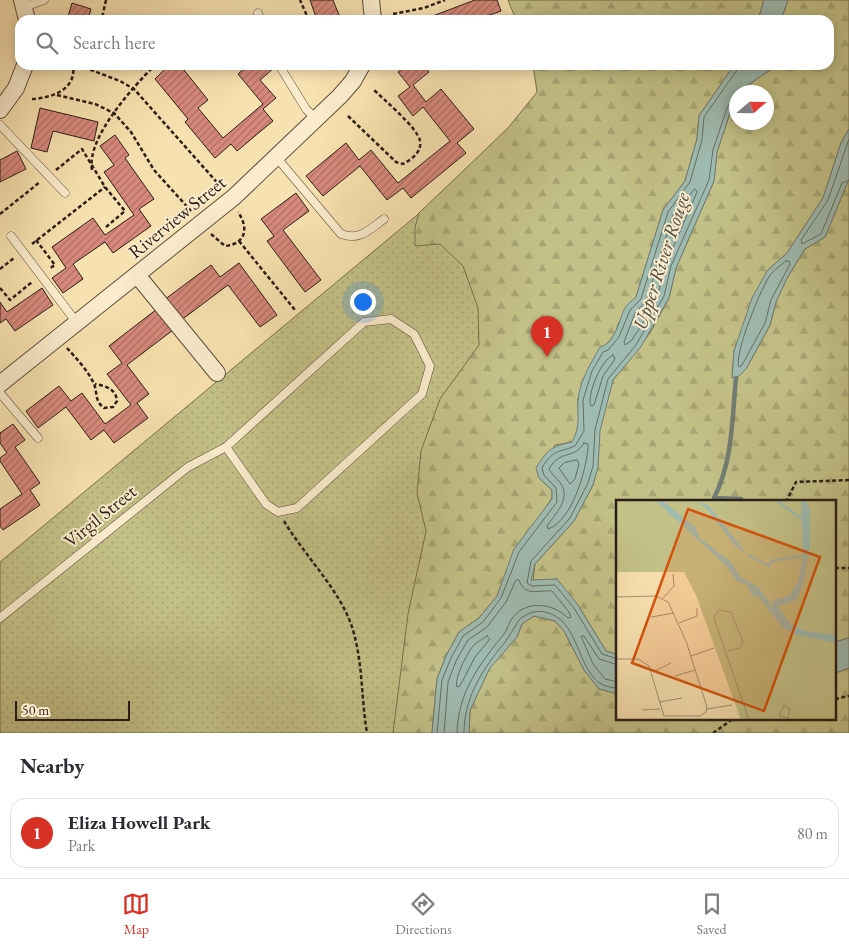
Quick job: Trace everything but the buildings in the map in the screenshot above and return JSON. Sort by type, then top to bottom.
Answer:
[{"type":"street","points":[[371,0],[372,15]]},
{"type":"street","points":[[0,110],[16,88],[23,70]]},
{"type":"street","name":"Riverview Street","points":[[0,384],[234,197],[316,120],[353,81],[359,70]]},
{"type":"street","points":[[137,275],[217,373]]},
{"type":"lane","points":[[25,9],[44,0]]},
{"type":"lane","points":[[282,70],[306,109],[316,120]]},
{"type":"lane","points":[[0,125],[65,193]]},
{"type":"lane","points":[[277,158],[341,234],[350,237],[361,236],[384,219]]},
{"type":"lane","points":[[11,236],[77,322]]},
{"type":"lane","name":"Virgil Street","points":[[0,618],[188,467],[226,448],[364,322],[391,319],[414,334],[430,366],[422,394],[297,508],[278,512]]},
{"type":"lane","points":[[0,393],[38,438]]},
{"type":"lane","points":[[226,448],[266,504],[278,512]]},
{"type":"path","points":[[103,15],[106,0]]},
{"type":"path","points":[[300,0],[307,15]]},
{"type":"path","points":[[393,14],[424,8],[445,0]]},
{"type":"path","points":[[32,99],[56,95],[62,92],[70,80],[72,70]]},
{"type":"path","points":[[91,70],[120,81],[134,89],[226,193]]},
{"type":"path","points":[[92,170],[90,162],[104,128],[114,113],[151,70]]},
{"type":"path","points":[[348,116],[396,162],[403,164],[417,154],[420,147],[418,135],[373,89]]},
{"type":"path","points":[[56,95],[95,104],[114,113],[131,132],[154,170],[195,217]]},
{"type":"path","points":[[53,172],[82,149],[105,187],[125,211],[106,227]]},
{"type":"path","points":[[0,214],[46,177]]},
{"type":"path","points":[[28,247],[105,187]]},
{"type":"path","points":[[210,233],[225,246],[239,241],[246,234],[241,217]]},
{"type":"path","points":[[36,240],[55,265],[46,272]]},
{"type":"path","points":[[239,241],[295,310]]},
{"type":"path","points":[[0,269],[19,254]]},
{"type":"path","points":[[0,288],[10,300],[38,278]]},
{"type":"path","points":[[59,337],[95,384],[95,398],[99,404],[104,408],[113,407],[117,401],[113,392],[108,386],[95,384]]},
{"type":"path","points":[[787,500],[796,482],[849,480]]},
{"type":"path","points":[[278,512],[329,586],[351,625],[358,650],[367,733]]},
{"type":"path","points":[[836,568],[849,568]]},
{"type":"path","points":[[836,699],[849,696]]},
{"type":"path","points":[[712,733],[732,720]]},
{"type":"green space","points":[[508,0],[764,0],[760,15],[514,15]]},
{"type":"green space","points":[[513,0],[849,0],[849,733],[0,733],[0,562],[553,102],[541,70],[834,70],[834,15],[519,15]]},
{"type":"green space","points":[[788,0],[849,0],[849,129],[841,143],[823,198],[787,253],[767,271],[734,351],[732,377],[738,377],[746,369],[770,325],[776,302],[787,278],[805,249],[825,237],[849,179],[849,638],[836,642],[836,500],[616,500],[616,654],[606,651],[578,605],[533,581],[535,564],[574,521],[593,485],[598,464],[599,431],[613,380],[650,333],[669,298],[676,268],[714,181],[717,152],[729,116],[729,130],[774,130],[774,85],[748,85],[770,70],[834,70],[834,15],[783,15]]},
{"type":"green space","points":[[534,70],[731,70],[699,116],[697,139],[685,181],[663,210],[636,297],[618,324],[616,333],[605,346],[578,399],[579,430],[572,442],[555,445],[539,478],[552,490],[552,498],[504,577],[497,596],[479,618],[459,632],[446,656],[437,679],[432,733],[393,733],[408,614],[426,531],[417,493],[421,451],[440,399],[479,345],[478,308],[463,266],[440,244],[415,246],[415,227],[419,213],[508,128],[537,92]]},
{"type":"green space","points":[[534,616],[555,621],[564,631],[584,670],[599,689],[616,693],[616,720],[836,720],[836,673],[849,668],[849,733],[469,733],[470,710],[490,667],[517,637],[522,624]]},
{"type":"water","points":[[764,0],[788,0],[783,15],[760,15]]},
{"type":"water","name":"Upper River Rouge","points":[[731,70],[770,70],[748,85],[729,85],[729,116],[717,152],[714,181],[676,268],[669,298],[640,348],[613,380],[600,431],[598,467],[593,485],[574,521],[535,564],[531,580],[557,579],[578,605],[606,651],[616,654],[616,693],[599,689],[584,670],[564,631],[555,621],[534,616],[522,624],[517,637],[490,668],[470,710],[469,733],[432,733],[437,679],[446,656],[459,632],[479,618],[497,596],[514,549],[552,499],[552,490],[539,478],[536,468],[543,457],[551,450],[559,445],[572,442],[575,436],[578,426],[579,394],[583,380],[600,347],[610,341],[626,307],[636,297],[663,210],[685,181],[697,139],[699,116]]},
{"type":"water","points":[[849,129],[849,179],[825,237],[805,249],[787,278],[776,302],[770,325],[746,369],[738,377],[732,378],[734,351],[752,298],[767,271],[787,253],[823,198],[841,143]]},
{"type":"water","points":[[849,638],[849,668],[836,673],[836,642]]},
{"type":"waterway","points":[[736,378],[728,454],[725,469],[714,498],[741,500]]},
{"type":"place","name":"Eliza Howell Park","points":[[547,357]]}]
